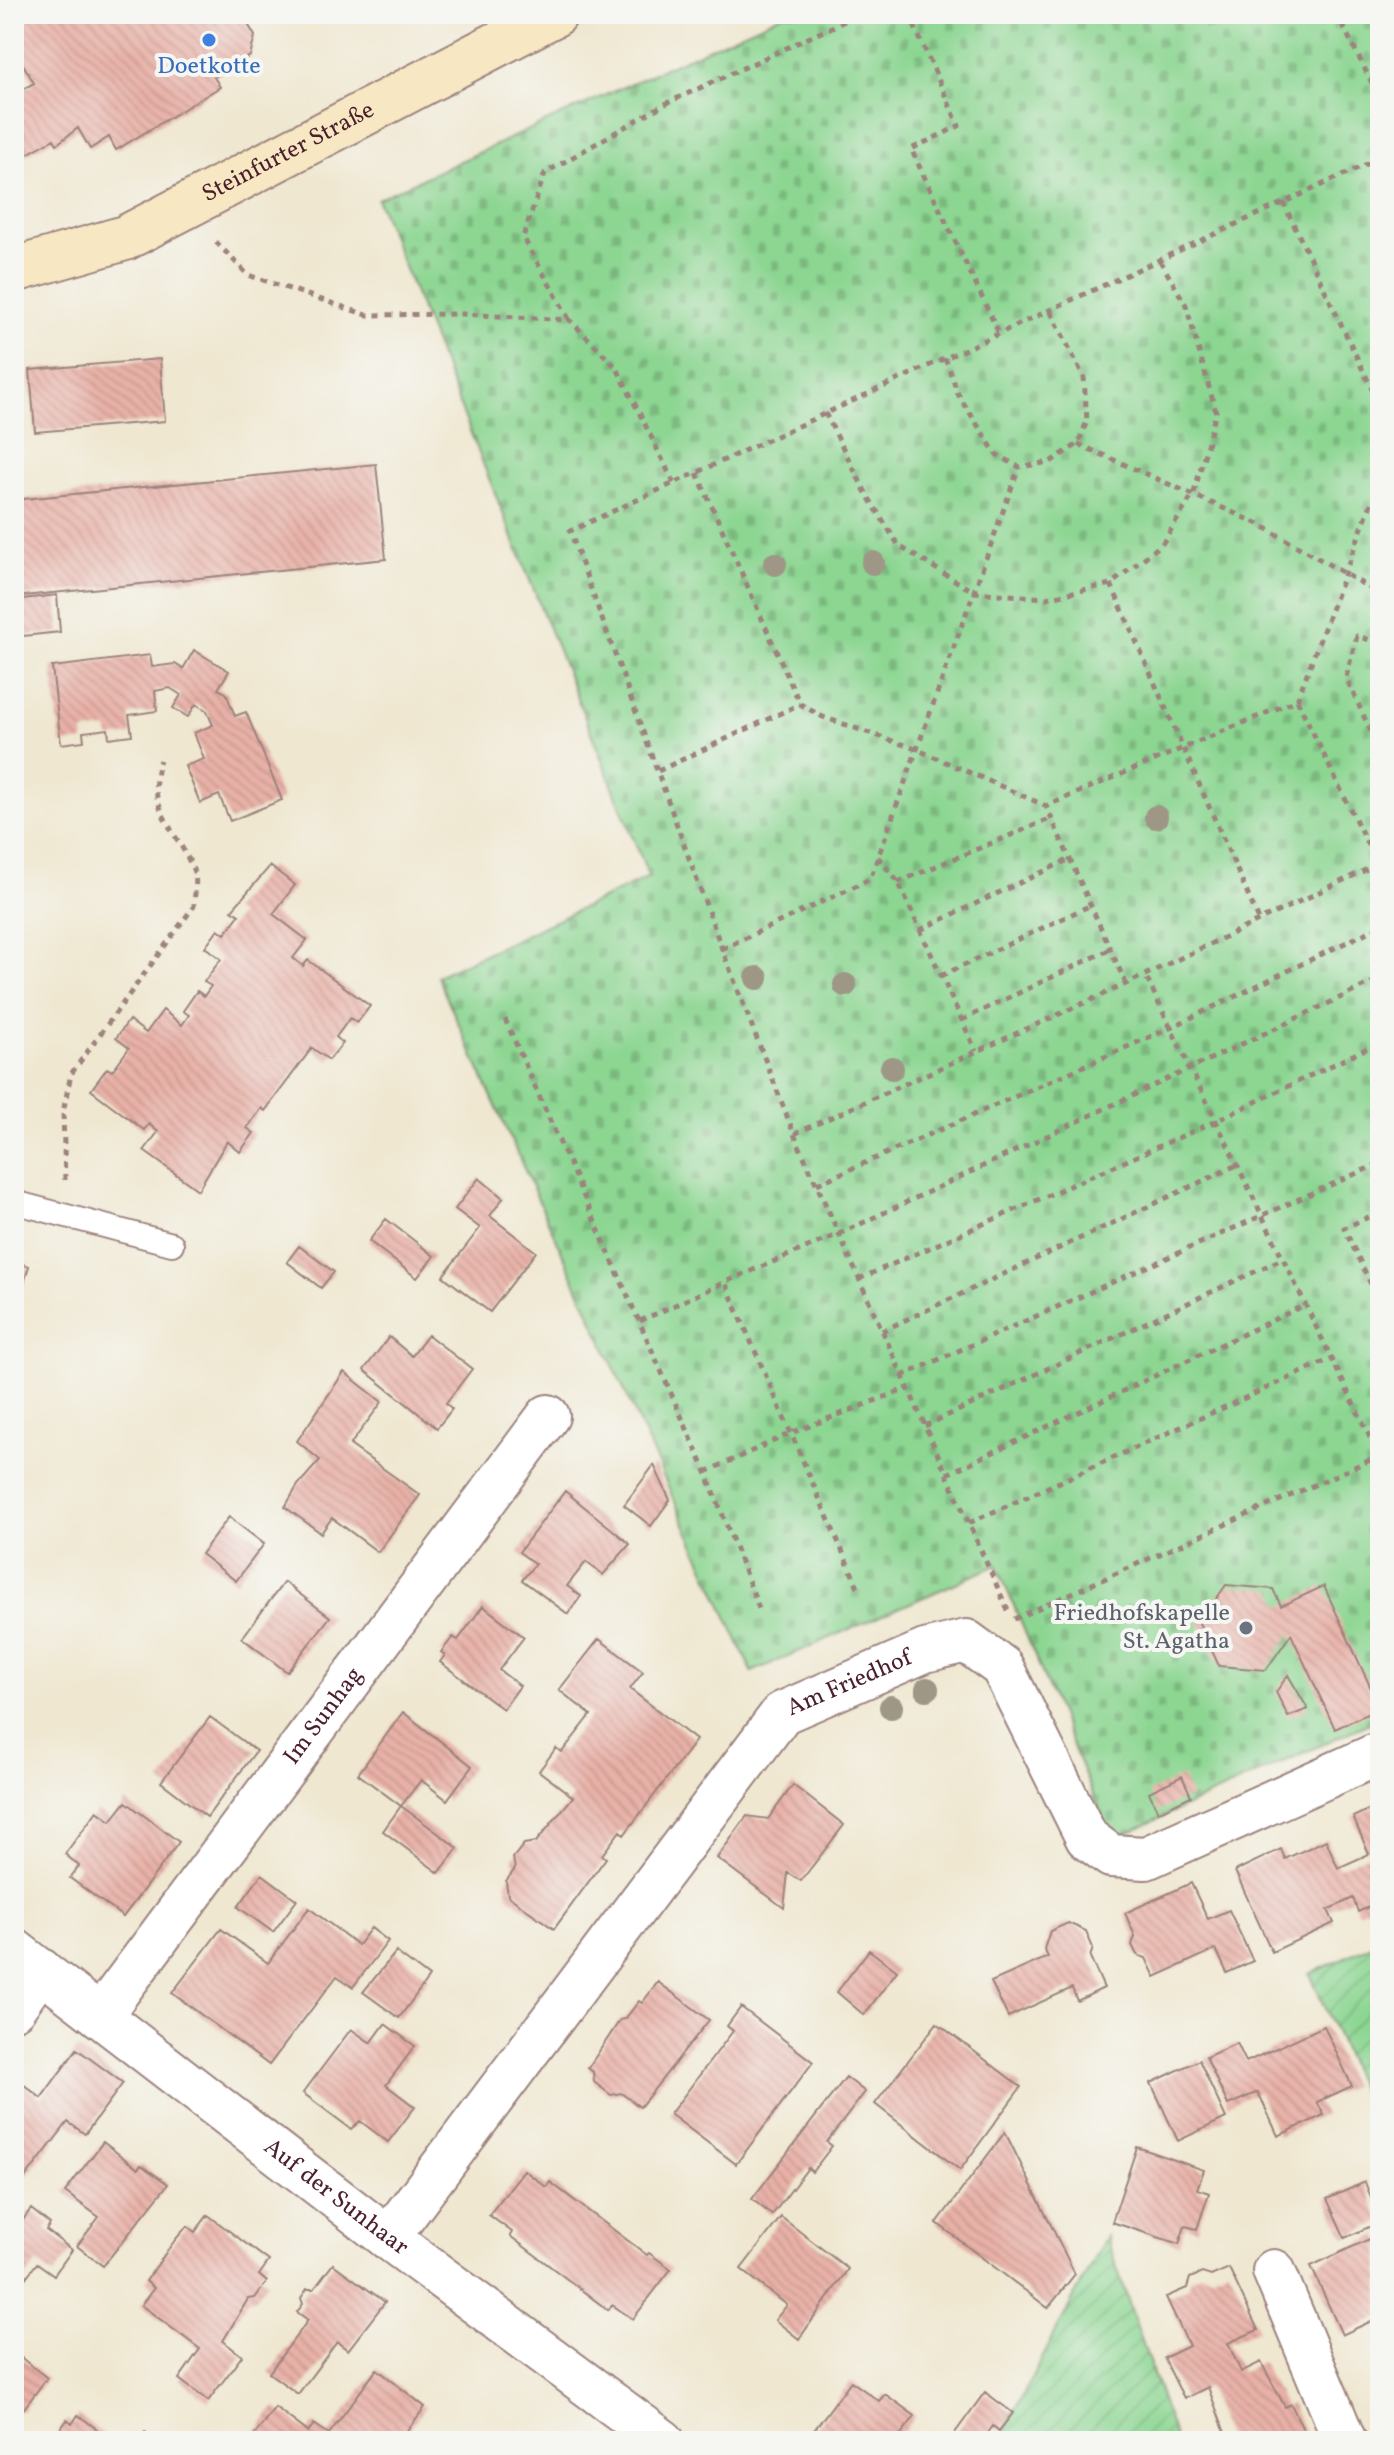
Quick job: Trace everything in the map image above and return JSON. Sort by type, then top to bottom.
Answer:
[{"type":"main road","name":"Steinfurter Straße","points":[[14,270],[125,238],[555,14]]},
{"type":"street","name":"Im Sunhag","points":[[100,2016],[548,1416]]},
{"type":"street","points":[[966,1641],[1002,1667],[1087,1838],[1111,1856],[1146,1858],[1380,1753]]},
{"type":"street","name":"Am Friedhof","points":[[388,2238],[782,1713],[925,1651],[966,1641]]},
{"type":"street","name":"Auf der Sunhaar","points":[[28,1960],[388,2238],[663,2441]]},
{"type":"street","points":[[14,2008],[28,1960]]},
{"type":"street","points":[[1274,2271],[1345,2441]]},
{"type":"lane","points":[[14,1202],[172,1244]]},
{"type":"path","points":[[674,483],[617,368],[570,320],[523,237],[545,173],[663,105],[860,14]]},
{"type":"path","points":[[909,14],[959,126],[911,149],[999,333]]},
{"type":"path","points":[[1337,14],[1380,99]]},
{"type":"path","points":[[1012,1620],[794,1134],[722,949],[570,531],[1380,158]]},
{"type":"path","points":[[1283,202],[1380,406]]},
{"type":"path","points":[[183,208],[248,275],[367,315],[463,314],[570,320]]},
{"type":"path","points":[[825,413],[899,546],[974,592],[1046,598],[1111,584],[1162,544],[1194,493],[1216,412],[1186,305],[1159,259]]},
{"type":"path","points":[[945,358],[958,394],[977,430],[996,454],[1019,467],[1050,462],[1078,444],[1087,421],[1084,378],[1050,310]]},
{"type":"path","points":[[1078,444],[1194,493],[1380,594]]},
{"type":"path","points":[[722,949],[870,879],[1019,467]]},
{"type":"path","points":[[697,473],[800,704],[823,717],[916,749],[1046,806],[1126,984]]},
{"type":"path","points":[[1046,806],[1297,700],[1380,480]]},
{"type":"path","points":[[1111,584],[1181,749],[1259,920]]},
{"type":"path","points":[[1380,643],[1357,636],[1346,677],[1380,752]]},
{"type":"path","points":[[794,1134],[1126,984],[1378,864],[1297,700]]},
{"type":"path","points":[[658,771],[800,704]]},
{"type":"path","points":[[70,1217],[63,1112],[71,1074],[145,978],[194,906],[195,877],[160,809],[153,779],[160,760]]},
{"type":"path","points":[[898,882],[1052,818]]},
{"type":"path","points":[[877,857],[898,882],[976,1051]]},
{"type":"path","points":[[920,930],[1070,859]]},
{"type":"path","points":[[941,976],[1091,905]]},
{"type":"path","points":[[817,1184],[1170,1028],[1380,926]]},
{"type":"path","points":[[962,1020],[1111,949]]},
{"type":"path","points":[[966,1641],[1380,1456],[1145,975]]},
{"type":"path","points":[[640,1321],[839,1234],[1380,979]]},
{"type":"path","points":[[505,1019],[706,1472],[760,1611]]},
{"type":"path","points":[[859,1279],[1216,1121],[1380,1042]]},
{"type":"path","points":[[902,1376],[1378,1163],[1380,1172]]},
{"type":"path","points":[[882,1331],[1237,1165]]},
{"type":"path","points":[[1380,1212],[1344,1228],[1380,1303]]},
{"type":"path","points":[[925,1426],[1282,1259]]},
{"type":"path","points":[[725,1282],[858,1587]]},
{"type":"path","points":[[947,1474],[1305,1305]]},
{"type":"path","points":[[969,1523],[1331,1359]]},
{"type":"path","points":[[706,1472],[791,1433],[908,1388]]},
{"type":"green space","points":[[784,14],[1380,14],[1380,1718],[1112,1840],[997,1565],[752,1672],[437,976],[649,877],[377,199]]},
{"type":"green space","points":[[1380,1941],[1380,2134],[1310,1974]]},
{"type":"green space","points":[[1106,2236],[1176,2441],[999,2441]]},
{"type":"building","points":[[14,14],[249,14],[245,19],[255,36],[250,56],[214,77],[220,87],[116,150],[109,137],[90,149],[78,128],[57,144],[54,139],[22,157],[14,143],[14,94],[34,83],[14,49]]},
{"type":"building","points":[[160,359],[165,421],[35,432],[30,370]]},
{"type":"building","points":[[376,464],[386,559],[14,597],[14,500]]},
{"type":"building","points":[[57,595],[60,632],[14,637],[14,600]]},
{"type":"building","points":[[194,650],[229,671],[218,689],[226,693],[235,716],[246,712],[282,800],[230,821],[219,795],[200,803],[185,766],[204,759],[194,733],[213,725],[207,711],[196,704],[188,717],[173,708],[181,695],[170,688],[155,691],[157,711],[129,715],[132,735],[109,738],[108,729],[83,732],[84,741],[61,744],[52,667],[150,655],[152,667],[175,664],[183,669]]},
{"type":"building","points":[[270,866],[295,885],[273,914],[307,940],[293,958],[303,966],[308,960],[370,1006],[357,1023],[350,1018],[336,1037],[343,1043],[329,1060],[312,1048],[265,1111],[262,1108],[247,1128],[254,1133],[240,1152],[227,1141],[198,1190],[144,1151],[158,1132],[149,1124],[144,1130],[91,1090],[107,1068],[112,1071],[129,1048],[116,1038],[129,1020],[146,1033],[163,1010],[182,1025],[189,1015],[183,1011],[197,991],[204,996],[211,986],[204,982],[221,959],[205,947],[218,929],[225,934],[239,915],[232,910]]},
{"type":"building","points":[[479,1178],[503,1198],[490,1216],[536,1252],[490,1312],[443,1276],[480,1228],[455,1209]]},
{"type":"building","points":[[386,1219],[434,1256],[417,1278],[369,1241]]},
{"type":"building","points":[[299,1246],[334,1272],[321,1288],[287,1262]]},
{"type":"building","points":[[14,1262],[29,1266],[20,1296],[14,1294]]},
{"type":"building","points":[[428,1335],[472,1369],[446,1403],[452,1409],[437,1428],[364,1370],[389,1337],[412,1356]]},
{"type":"building","points":[[344,1372],[382,1402],[350,1445],[420,1495],[378,1552],[332,1518],[321,1533],[285,1507],[298,1485],[320,1460],[297,1441]]},
{"type":"building","points":[[654,1465],[670,1500],[651,1526],[624,1505]]},
{"type":"building","points":[[565,1491],[630,1544],[603,1575],[586,1562],[567,1586],[581,1596],[568,1614],[522,1580],[535,1564],[519,1552]]},
{"type":"building","points":[[229,1517],[264,1544],[236,1581],[201,1554]]},
{"type":"building","points":[[284,1582],[330,1617],[287,1672],[242,1638]]},
{"type":"building","points":[[1226,1585],[1273,1589],[1281,1606],[1324,1586],[1380,1708],[1335,1729],[1291,1634],[1266,1670],[1219,1666],[1199,1623]]},
{"type":"building","points":[[483,1606],[524,1637],[499,1670],[520,1686],[503,1709],[440,1662],[445,1655],[441,1652],[453,1637],[458,1640]]},
{"type":"building","points":[[599,1639],[643,1672],[630,1689],[696,1740],[624,1835],[620,1831],[602,1855],[606,1858],[554,1929],[508,1896],[506,1881],[515,1869],[513,1858],[524,1844],[536,1842],[573,1797],[539,1771],[556,1748],[562,1752],[591,1715],[559,1690]]},
{"type":"building","points":[[1288,1675],[1308,1709],[1288,1717],[1276,1692]]},
{"type":"building","points":[[403,1712],[472,1766],[447,1800],[421,1780],[401,1806],[358,1774]]},
{"type":"building","points":[[14,1715],[22,1722],[14,1732]]},
{"type":"building","points":[[210,1717],[256,1751],[207,1817],[161,1782]]},
{"type":"building","points":[[1182,1776],[1191,1796],[1158,1812],[1149,1792]]},
{"type":"building","points":[[793,1785],[844,1825],[801,1881],[788,1873],[784,1908],[717,1858],[747,1816],[768,1819]]},
{"type":"building","points":[[126,1802],[179,1842],[123,1917],[70,1878],[79,1866],[65,1854],[97,1811],[111,1821]]},
{"type":"building","points":[[1380,1804],[1380,1902],[1358,1912],[1353,1898],[1328,1910],[1334,1923],[1272,1952],[1235,1871],[1281,1849],[1285,1859],[1326,1840],[1338,1868],[1369,1854],[1353,1817]]},
{"type":"building","points":[[401,1806],[458,1848],[439,1873],[383,1831]]},
{"type":"building","points":[[262,1874],[297,1900],[273,1932],[238,1907]]},
{"type":"building","points":[[1191,1883],[1208,1919],[1229,1910],[1253,1961],[1227,1973],[1216,1949],[1155,1977],[1146,1958],[1137,1955],[1132,1945],[1135,1936],[1125,1913]]},
{"type":"building","points":[[309,1908],[358,1945],[371,1928],[388,1941],[353,1987],[337,1976],[269,2065],[172,1993],[221,1929],[268,1963]]},
{"type":"building","points":[[1068,1923],[1086,1931],[1093,1948],[1090,1957],[1104,1988],[1077,2001],[1072,1988],[1008,2017],[991,1982],[1048,1957],[1044,1949],[1050,1931]]},
{"type":"building","points":[[869,1950],[897,1971],[864,2015],[837,1992]]},
{"type":"building","points":[[396,1952],[429,1977],[399,2018],[363,1992]]},
{"type":"building","points":[[658,1982],[709,2020],[640,2107],[621,2093],[611,2095],[594,2082],[593,2072],[588,2068],[620,2020],[625,2019],[639,2001],[642,2003]]},
{"type":"building","points":[[741,2007],[813,2062],[736,2164],[670,2114],[733,2031],[727,2026]]},
{"type":"building","points":[[937,2023],[1021,2087],[960,2170],[875,2104]]},
{"type":"building","points":[[385,2024],[415,2046],[386,2085],[415,2107],[388,2142],[360,2121],[351,2129],[303,2093],[351,2029],[371,2043]]},
{"type":"building","points":[[1324,2026],[1352,2086],[1317,2102],[1324,2115],[1278,2136],[1258,2092],[1228,2105],[1206,2057],[1237,2043],[1246,2062]]},
{"type":"building","points":[[77,2049],[123,2083],[85,2134],[68,2122],[16,2190],[14,2077],[41,2098]]},
{"type":"building","points":[[1199,2060],[1226,2118],[1178,2141],[1151,2083]]},
{"type":"building","points":[[846,2077],[865,2092],[827,2142],[832,2146],[812,2172],[808,2168],[772,2215],[752,2199]]},
{"type":"building","points":[[1005,2132],[1075,2274],[1048,2308],[937,2223]]},
{"type":"building","points":[[103,2142],[138,2169],[141,2165],[168,2184],[103,2266],[77,2246],[99,2217],[65,2192]]},
{"type":"building","points":[[1137,2147],[1204,2170],[1197,2189],[1209,2193],[1197,2229],[1185,2226],[1179,2244],[1112,2222]]},
{"type":"building","points":[[524,2170],[546,2187],[550,2182],[647,2255],[649,2253],[671,2269],[633,2319],[612,2305],[608,2310],[510,2236],[512,2232],[489,2215]]},
{"type":"building","points":[[1365,2182],[1380,2222],[1345,2238],[1327,2199]]},
{"type":"building","points":[[31,2209],[50,2224],[46,2230],[72,2250],[54,2275],[37,2263],[14,2293],[14,2232]]},
{"type":"building","points":[[208,2215],[269,2261],[259,2275],[267,2282],[255,2298],[248,2299],[223,2341],[242,2356],[208,2401],[179,2379],[200,2349],[141,2305],[154,2288],[146,2281],[175,2240],[187,2226],[195,2232]]},
{"type":"building","points":[[781,2217],[848,2269],[799,2339],[775,2320],[787,2305],[741,2269]]},
{"type":"building","points":[[1380,2234],[1380,2317],[1342,2335],[1311,2266]]},
{"type":"building","points":[[333,2264],[385,2302],[348,2350],[337,2342],[298,2394],[269,2373],[308,2320],[297,2312],[303,2304],[301,2298],[307,2289],[314,2289]]},
{"type":"building","points":[[1229,2268],[1258,2330],[1228,2343],[1241,2372],[1261,2362],[1285,2407],[1291,2404],[1304,2431],[1297,2433],[1301,2441],[1228,2441],[1208,2387],[1184,2399],[1164,2358],[1189,2346],[1166,2297],[1187,2288],[1190,2278],[1202,2273],[1211,2276]]},
{"type":"building","points":[[19,2356],[47,2378],[22,2411],[14,2406],[14,2362]]},
{"type":"building","points":[[377,2369],[425,2407],[399,2441],[334,2438],[331,2441],[250,2441],[275,2407],[308,2432],[314,2424],[329,2434]]},
{"type":"building","points":[[851,2381],[879,2401],[885,2394],[915,2416],[896,2441],[806,2441]]},
{"type":"building","points":[[985,2392],[1013,2413],[999,2431],[993,2426],[982,2441],[957,2441],[952,2437]]},
{"type":"building","points":[[78,2415],[113,2441],[52,2441],[67,2420],[72,2424]]},
{"type":"building","points":[[145,2432],[158,2441],[138,2441]]},
{"type":"place","name":"Doetkotte","points":[[209,40]]},
{"type":"place","name":"Friedhofskapelle St. Agatha","points":[[1246,1628]]}]
